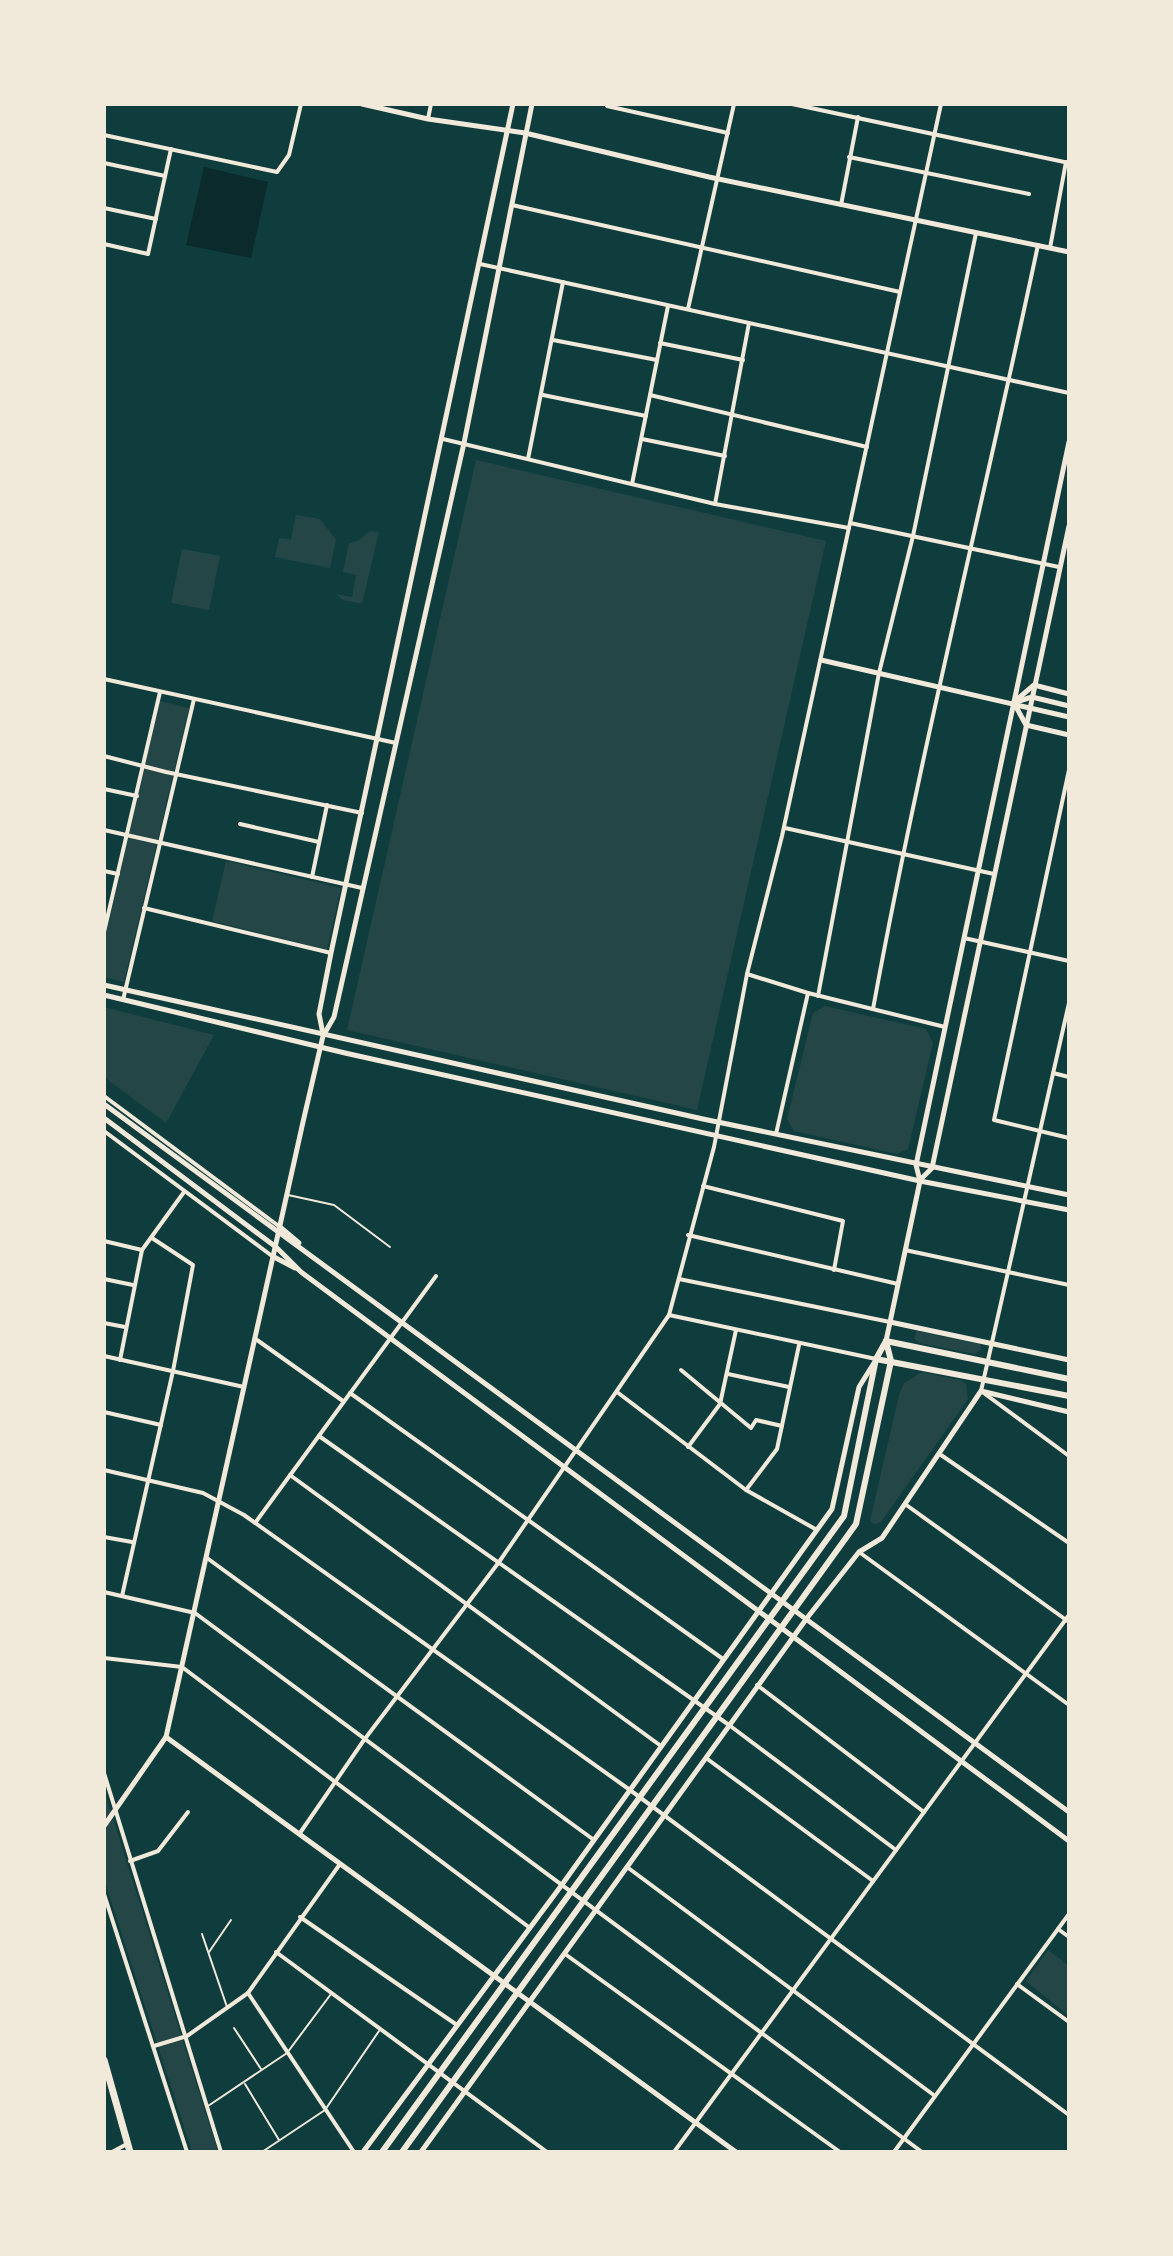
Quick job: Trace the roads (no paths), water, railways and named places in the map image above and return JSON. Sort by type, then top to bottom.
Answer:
[{"type":"main road","points":[[382,2152],[707,1710],[844,1516],[876,1359],[886,1341]]},
{"type":"main road","points":[[402,2152],[856,1524],[891,1361],[886,1341]]},
{"type":"main road","points":[[886,1341],[1069,1379]]},
{"type":"main road","points":[[876,1359],[984,1377],[1069,1396]]},
{"type":"main road","points":[[104,2060],[129,2148]]},
{"type":"street","points":[[104,135],[277,172],[289,155],[301,104]]},
{"type":"street","points":[[362,104],[428,119],[508,129],[717,178],[1069,252]]},
{"type":"street","points":[[428,119],[431,104]]},
{"type":"street","points":[[323,1036],[319,1014],[331,953],[513,104]]},
{"type":"street","points":[[104,1826],[166,1737],[320,1047],[334,1017],[464,443],[532,104]]},
{"type":"street","points":[[688,309],[734,104]]},
{"type":"street","points":[[792,104],[1068,162],[1050,248]]},
{"type":"street","points":[[300,1833],[364,1740],[499,1562],[669,1315],[716,1136],[747,974],[784,828],[941,104]]},
{"type":"street","points":[[607,106],[728,133]]},
{"type":"street","points":[[841,205],[858,117]]},
{"type":"street","points":[[104,244],[148,254],[171,149]]},
{"type":"street","points":[[849,157],[1029,194]]},
{"type":"street","points":[[104,163],[165,176]]},
{"type":"street","points":[[511,205],[900,292]]},
{"type":"street","points":[[104,208],[156,219]]},
{"type":"street","points":[[818,996],[845,839],[879,673],[913,536],[976,233]]},
{"type":"street","points":[[873,1009],[902,851],[1038,245]]},
{"type":"street","points":[[480,264],[1069,393]]},
{"type":"street","points":[[528,459],[563,282]]},
{"type":"street","points":[[632,484],[668,305]]},
{"type":"street","points":[[715,504],[749,323]]},
{"type":"street","points":[[553,340],[657,360]]},
{"type":"street","points":[[660,343],[743,360]]},
{"type":"street","points":[[542,395],[646,416]]},
{"type":"street","points":[[650,395],[867,447]]},
{"type":"street","points":[[443,439],[715,504],[913,536],[1059,567]]},
{"type":"street","points":[[642,439],[725,456]]},
{"type":"street","points":[[886,1341],[920,1181],[916,1165],[1043,564],[1066,469],[1069,442]]},
{"type":"street","points":[[920,1181],[932,1168],[1069,526]]},
{"type":"street","points":[[821,660],[1069,717]]},
{"type":"street","points":[[104,679],[396,743]]},
{"type":"street","points":[[1014,702],[1034,685]]},
{"type":"street","points":[[1034,685],[1069,694]]},
{"type":"street","points":[[104,932],[107,908],[118,874],[160,692]]},
{"type":"street","points":[[1014,702],[1032,697],[1069,706]]},
{"type":"street","points":[[123,1000],[194,699]]},
{"type":"street","points":[[1014,702],[1026,725],[1069,735]]},
{"type":"street","points":[[104,756],[362,813]]},
{"type":"street","points":[[1069,770],[994,1120],[1069,1138]]},
{"type":"street","points":[[104,789],[137,796]]},
{"type":"street","points":[[312,877],[327,805]]},
{"type":"street","points":[[240,824],[319,842]]},
{"type":"street","points":[[784,828],[902,851],[994,874]]},
{"type":"street","points":[[104,830],[362,888]]},
{"type":"street","points":[[104,871],[118,874]]},
{"type":"street","points":[[144,908],[331,953]]},
{"type":"street","points":[[964,938],[1069,961]]},
{"type":"street","points":[[747,974],[818,996],[945,1027]]},
{"type":"street","points":[[104,985],[717,1122],[1069,1195]]},
{"type":"street","points":[[776,1134],[808,993]]},
{"type":"street","points":[[104,995],[716,1136],[1069,1210]]},
{"type":"street","points":[[421,2152],[466,2094],[807,1618],[859,1552],[882,1538],[941,1455],[981,1391],[1069,1003]]},
{"type":"street","points":[[1053,1073],[1069,1077]]},
{"type":"street","points":[[104,1096],[312,1254],[1069,1812]]},
{"type":"street","points":[[104,1104],[280,1230]]},
{"type":"street","points":[[104,1118],[276,1247],[299,1271]]},
{"type":"street","points":[[104,1131],[274,1257],[299,1271],[391,1338],[778,1629],[1069,1841]]},
{"type":"street","points":[[703,1186],[843,1221],[834,1270]]},
{"type":"street","points":[[120,1360],[142,1250],[184,1192]]},
{"type":"street","points":[[688,1235],[898,1284]]},
{"type":"street","points":[[122,1596],[173,1371],[193,1265],[152,1238]]},
{"type":"street","points":[[104,1241],[142,1250]]},
{"type":"street","points":[[905,1250],[1069,1285]]},
{"type":"street","points":[[255,1523],[436,1276]]},
{"type":"street","points":[[104,1279],[134,1285]]},
{"type":"street","points":[[679,1279],[1069,1360]]},
{"type":"street","points":[[363,2152],[561,1886],[832,1509],[859,1387],[876,1359],[669,1315]]},
{"type":"street","points":[[104,1323],[125,1327]]},
{"type":"street","points":[[688,1447],[720,1404],[736,1330]]},
{"type":"street","points":[[257,1340],[344,1402]]},
{"type":"street","points":[[746,1490],[777,1449],[799,1345]]},
{"type":"street","points":[[104,1356],[244,1387]]},
{"type":"street","points":[[681,1370],[751,1428],[756,1420],[782,1426]]},
{"type":"street","points":[[728,1374],[789,1387]]},
{"type":"street","points":[[981,1391],[1069,1412]]},
{"type":"street","points":[[981,1391],[1069,1456]]},
{"type":"street","points":[[617,1392],[746,1490],[817,1530]]},
{"type":"street","points":[[350,1393],[723,1659]]},
{"type":"street","points":[[104,1412],[161,1425]]},
{"type":"street","points":[[319,1436],[729,1725],[896,1850]]},
{"type":"street","points":[[941,1455],[1069,1543]]},
{"type":"street","points":[[104,1470],[219,1498],[630,1790],[1069,2115]]},
{"type":"street","points":[[290,1475],[661,1746]]},
{"type":"street","points":[[674,2152],[1068,1619],[905,1504]]},
{"type":"street","points":[[104,1537],[132,1542]]},
{"type":"street","points":[[859,1552],[1069,1705]]},
{"type":"street","points":[[207,1558],[594,1840]]},
{"type":"street","points":[[104,1592],[195,1613],[922,2152]]},
{"type":"street","points":[[104,1658],[182,1667],[530,1928]]},
{"type":"street","points":[[757,1685],[924,1812]]},
{"type":"street","points":[[166,1737],[342,1862],[493,1977],[736,2152]]},
{"type":"street","points":[[706,1758],[873,1881]]},
{"type":"street","points":[[104,1773],[221,2152]]},
{"type":"street","points":[[130,1861],[158,1851],[188,1812]]},
{"type":"street","points":[[154,2046],[187,2036],[248,1993],[342,1862]]},
{"type":"street","points":[[627,1867],[935,2096]]},
{"type":"street","points":[[104,1894],[187,2152]]},
{"type":"street","points":[[894,2152],[1069,1914]]},
{"type":"street","points":[[300,1917],[457,2025]]},
{"type":"street","points":[[1058,1929],[1069,1937]]},
{"type":"street","points":[[276,1952],[547,2152]]},
{"type":"street","points":[[565,1954],[840,2152]]},
{"type":"street","points":[[1017,1984],[1069,2022]]},
{"type":"street","points":[[248,1993],[354,2152]]},
{"type":"street","points":[[112,2152],[129,2148]]},
{"type":"lane","points":[[287,1194],[334,1205],[390,1247]]},
{"type":"lane","points":[[208,1953],[231,1920]]},
{"type":"lane","points":[[202,1934],[227,2008]]},
{"type":"lane","points":[[208,2106],[287,2053],[331,1993]]},
{"type":"lane","points":[[234,2028],[262,2070]]},
{"type":"lane","points":[[262,2152],[325,2110],[380,2030]]},
{"type":"lane","points":[[244,2082],[280,2141]]}]
